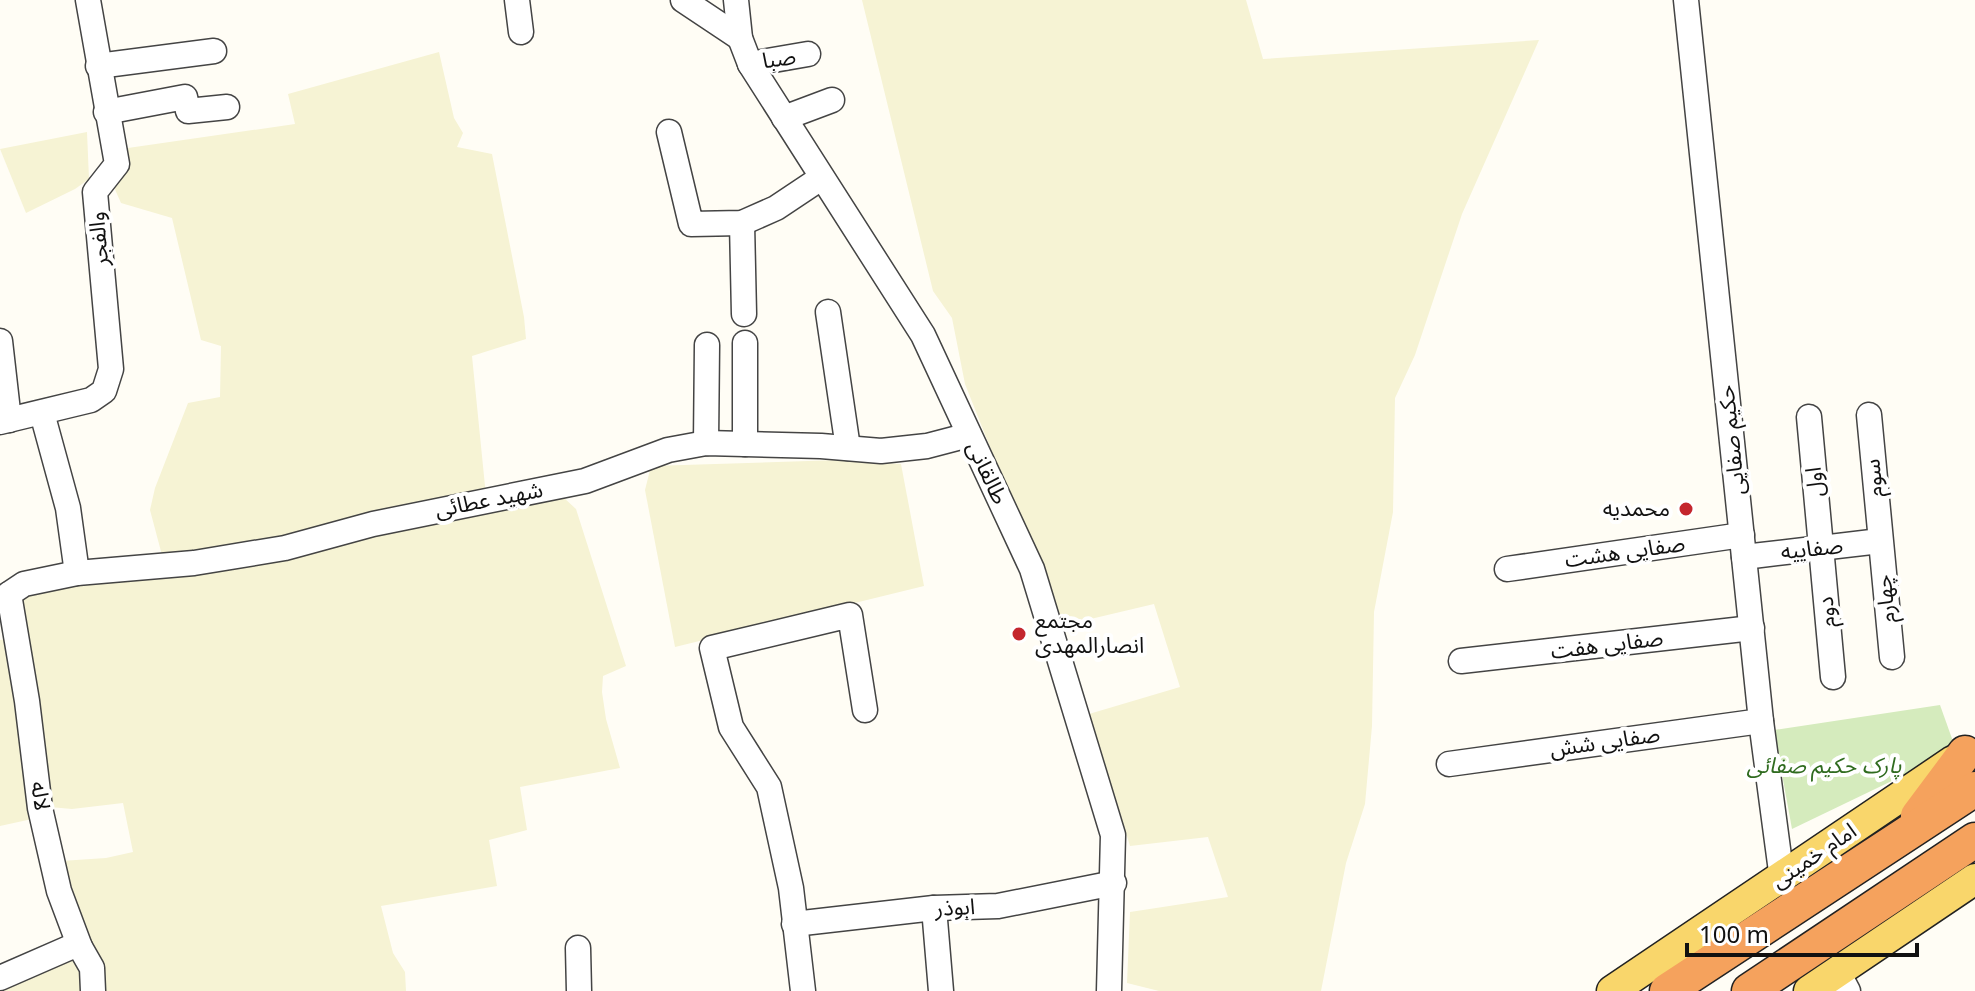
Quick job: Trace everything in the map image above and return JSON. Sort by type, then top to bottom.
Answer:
[{"type":"highway","points":[[1903,836],[1970,750]]},
{"type":"highway","points":[[1667,991],[1975,789]]},
{"type":"highway","points":[[1749,991],[1975,840]]},
{"type":"main road","name":"امام خمینی","points":[[1612,991],[1970,750]]},
{"type":"main road","points":[[1809,991],[1843,981],[1975,879]]},
{"type":"street","name":"والفجر","points":[[42,413],[91,400],[104,391],[111,369],[95,192],[117,164],[88,0]]},
{"type":"street","points":[[517,0],[521,32]]},
{"type":"street","points":[[683,0],[740,38]]},
{"type":"street","name":"طالقانی","points":[[736,0],[740,38],[750,64],[923,335],[1032,569],[1113,835],[1109,991]]},
{"type":"street","name":"حکیم صفایی","points":[[1686,0],[1761,721],[1782,879]]},
{"type":"street","points":[[98,66],[214,51]]},
{"type":"street","name":"صبا","points":[[750,64],[808,54]]},
{"type":"street","points":[[106,112],[185,97],[188,111],[227,107]]},
{"type":"street","points":[[784,118],[832,100]]},
{"type":"street","points":[[669,132],[691,224],[742,223],[776,208],[821,178]]},
{"type":"street","points":[[742,223],[744,314]]},
{"type":"street","points":[[828,312],[848,448]]},
{"type":"street","points":[[0,341],[4,421],[42,413],[68,508],[77,573]]},
{"type":"street","points":[[745,343],[745,444]]},
{"type":"street","points":[[706,443],[707,345]]},
{"type":"street","name":"سوم","points":[[1869,415],[1880,541]]},
{"type":"street","name":"اول","points":[[1809,417],[1822,548]]},
{"type":"street","name":"شهید عطائی","points":[[5,594],[24,584],[77,573],[194,563],[285,548],[373,524],[585,481],[668,450],[706,443],[896,450],[969,435]]},
{"type":"street","name":"صفاییه","points":[[1743,546],[1822,548],[1880,541]]},
{"type":"street","name":"چهارم","points":[[1880,541],[1892,657]]},
{"type":"street","name":"صفایی هشت","points":[[1507,569],[1743,546]]},
{"type":"street","name":"دوم","points":[[1822,548],[1833,677]]},
{"type":"street","name":"لاله","points":[[5,594],[27,701],[40,808],[59,891],[80,947],[92,968],[93,991]]},
{"type":"street","points":[[803,991],[791,888],[769,787],[731,727],[712,648],[850,615],[865,710]]},
{"type":"street","name":"صفایی هفت","points":[[1461,661],[1752,628]]},
{"type":"street","name":"صفایی شش","points":[[1449,764],[1761,721]]},
{"type":"street","name":"ابوذر","points":[[794,924],[934,908],[998,906],[1114,883]]},
{"type":"street","points":[[934,908],[941,991]]},
{"type":"street","points":[[0,978],[71,947],[80,947]]},
{"type":"street","points":[[578,948],[579,991]]},
{"type":"shaded area","points":[[862,0],[1246,0],[1263,59],[1539,40],[1462,214],[1415,355],[1395,398],[1393,512],[1374,612],[1372,726],[1365,804],[1346,863],[1321,991],[1159,991],[1127,983],[1130,912],[1228,897],[1208,837],[1130,846],[1089,714],[1180,687],[1154,604],[1061,626],[965,384],[952,318],[933,291]]},
{"type":"shaded area","points":[[439,52],[454,118],[463,133],[457,147],[492,154],[524,317],[526,339],[472,356],[486,496],[308,535],[163,559],[150,510],[155,488],[188,403],[220,397],[221,346],[201,340],[172,218],[121,203],[113,185],[121,149],[295,124],[288,94]]},
{"type":"shaded area","points":[[87,132],[89,179],[26,213],[0,149]]},
{"type":"shaded area","points":[[839,460],[901,464],[924,586],[675,647],[645,490],[651,466]]},
{"type":"shaded area","points":[[563,497],[576,509],[626,666],[603,676],[602,692],[620,768],[520,787],[527,830],[489,840],[497,886],[381,906],[393,953],[405,972],[406,991],[100,991],[61,861],[106,858],[133,852],[123,803],[72,809],[50,807],[18,597],[42,589],[122,578],[164,578],[318,552],[372,536]]},
{"type":"shaded area","points":[[6,639],[21,706],[32,819],[0,826],[0,640]]},
{"type":"shaded area","points":[[76,954],[88,991],[0,991],[0,988]]},
{"type":"green space","name":"پارک حکیم صفائی","points":[[1940,705],[1955,747],[1952,752],[1792,829],[1774,730]]},
{"type":"place","name":"محمدیه","points":[[1686,509]]},
{"type":"place","name":"مجتمع انصارالمهدی","points":[[1019,634]]}]
